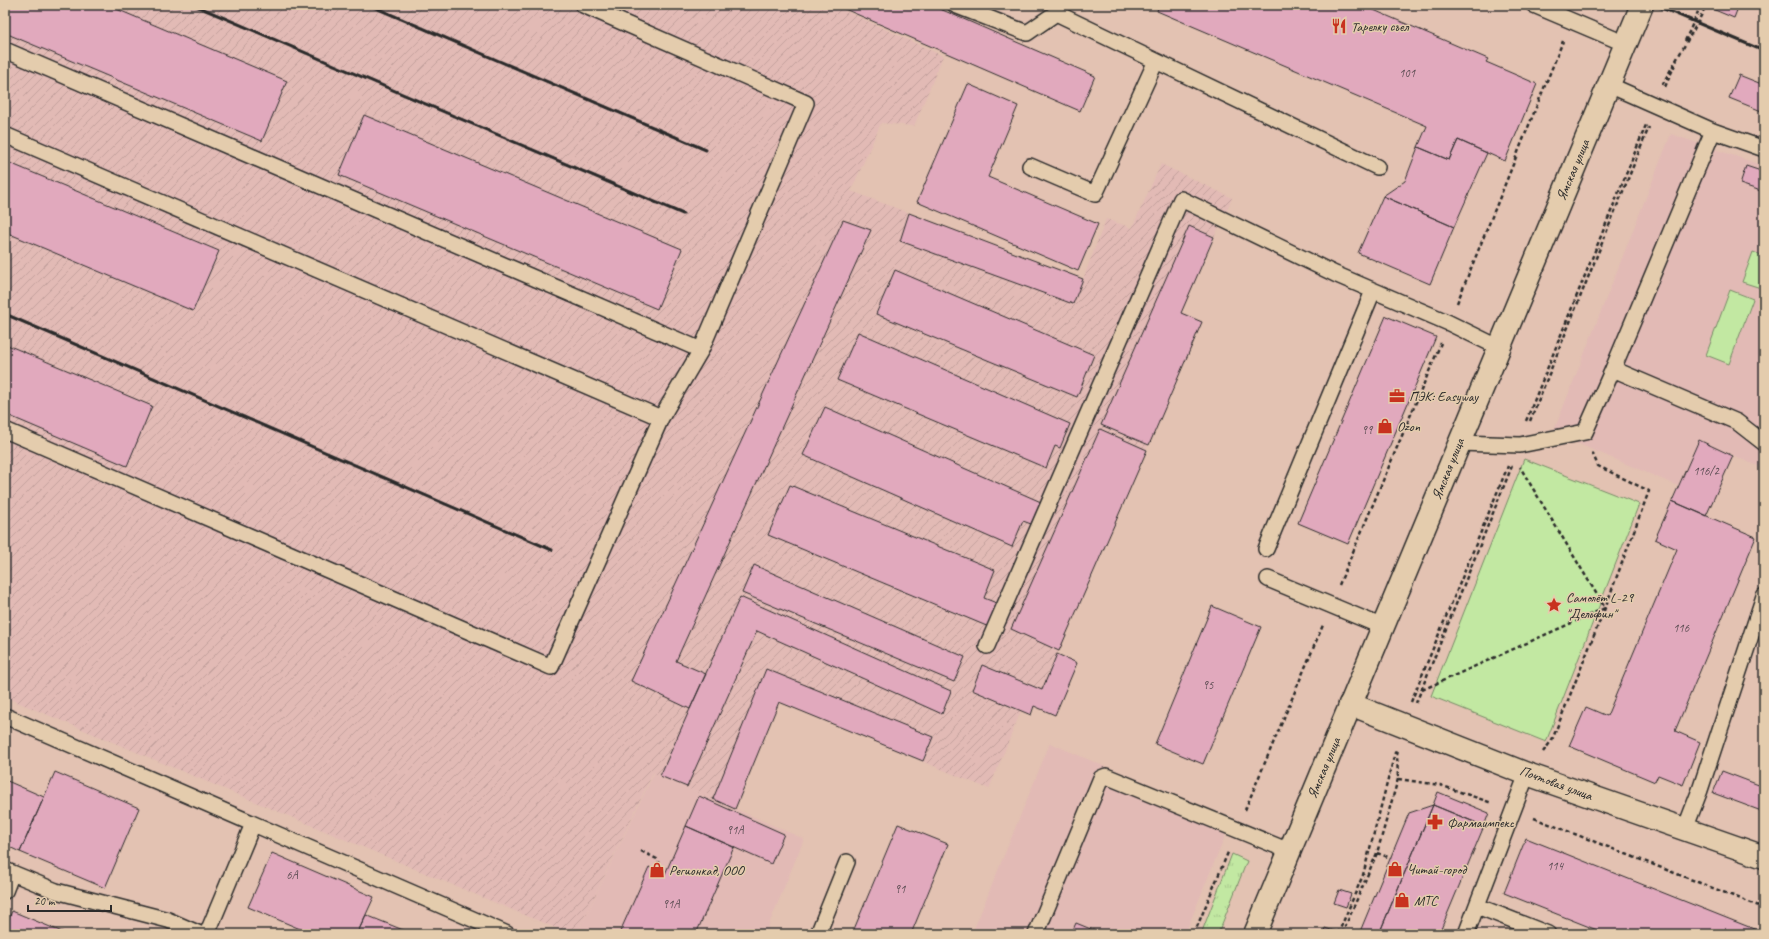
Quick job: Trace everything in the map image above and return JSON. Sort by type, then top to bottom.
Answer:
[{"type":"main road","name":"Ямская улица","points":[[1255,934],[1498,347],[1642,5]]},
{"type":"main road","name":"Почтовая улица","points":[[1350,704],[1527,774],[1764,857]]},
{"type":"lane","points":[[5,430],[551,667],[661,418],[701,350],[806,103],[583,5]]},
{"type":"lane","points":[[955,5],[1027,33],[1056,9],[1156,62],[1378,167]]},
{"type":"lane","points":[[1534,5],[1626,44]]},
{"type":"lane","points":[[5,50],[701,350]]},
{"type":"lane","points":[[1030,166],[1095,194],[1156,62]]},
{"type":"lane","points":[[1609,85],[1713,131],[1764,149]]},
{"type":"lane","points":[[1459,443],[1520,445],[1585,432],[1713,131]]},
{"type":"lane","points":[[5,135],[661,418]]},
{"type":"lane","points":[[987,646],[1181,199],[1373,291],[1449,323],[1498,347]]},
{"type":"lane","points":[[1266,549],[1373,291]]},
{"type":"lane","points":[[1613,369],[1737,422],[1764,443]]},
{"type":"lane","points":[[1268,579],[1383,627]]},
{"type":"lane","points":[[1685,829],[1758,633],[1764,596]]},
{"type":"lane","points":[[5,716],[507,934]]},
{"type":"lane","points":[[1466,934],[1527,774]]},
{"type":"lane","points":[[1036,934],[1101,778],[1106,776],[1289,851]]},
{"type":"lane","points":[[207,934],[253,824]]},
{"type":"lane","points":[[818,934],[847,862]]},
{"type":"lane","points":[[5,892],[8,872],[56,891],[168,920],[200,934]]},
{"type":"lane","points":[[1477,906],[1548,934]]},
{"type":"path","points":[[1194,934],[1449,323],[1571,21]]},
{"type":"path","points":[[1527,774],[1552,740],[1605,608],[1649,491],[1598,466],[1585,432]]},
{"type":"path","points":[[1519,465],[1605,608]]},
{"type":"path","points":[[1421,690],[1605,608]]},
{"type":"path","points":[[1398,779],[1440,785],[1512,811],[1764,908]]},
{"type":"path","points":[[641,851],[657,859],[659,862],[657,870]]},
{"type":"path","points":[[1342,934],[1377,853],[1391,858]]},
{"type":"shaded area","points":[[5,5],[833,5],[943,56],[914,126],[881,123],[851,191],[1083,279],[1106,219],[1132,228],[1161,164],[1232,198],[1182,312],[1202,322],[1057,654],[1077,663],[1055,715],[1034,707],[1031,715],[1021,711],[989,789],[779,702],[735,809],[653,773],[577,934],[570,934],[5,697]]},
{"type":"shaded area","points":[[1671,134],[1764,166],[1764,469],[1699,440],[1678,486],[1553,433]]},
{"type":"shaded area","points":[[1050,743],[1231,821],[1185,934],[972,934]]},
{"type":"shaded area","points":[[654,773],[804,839],[765,934],[577,934]]},
{"type":"green space","points":[[1753,252],[1764,256],[1764,289],[1742,282]]},
{"type":"green space","points":[[1730,290],[1753,299],[1729,364],[1706,355]]},
{"type":"green space","points":[[1524,459],[1639,504],[1546,742],[1431,696]]},
{"type":"green space","points":[[1232,854],[1247,861],[1218,934],[1201,934]]},
{"type":"building","points":[[5,5],[107,5],[287,81],[262,141],[5,33]]},
{"type":"building","points":[[841,5],[931,5],[1095,76],[1080,111],[840,7]]},
{"type":"building","points":[[1159,5],[1362,5],[1488,59],[1486,62],[1537,84],[1505,161],[1458,140],[1449,160],[1418,147],[1427,126],[1157,11]]},
{"type":"building","points":[[1712,5],[1739,5],[1734,18],[1710,8]]},
{"type":"building","points":[[1739,75],[1764,85],[1764,112],[1729,98]]},
{"type":"building","points":[[968,84],[1018,106],[988,177],[1098,224],[1078,271],[917,202]]},
{"type":"building","points":[[364,115],[682,249],[657,309],[339,175]]},
{"type":"building","points":[[1458,140],[1487,153],[1454,227],[1383,196],[1405,181],[1418,147],[1449,160]]},
{"type":"building","points":[[5,161],[219,251],[193,311],[5,232]]},
{"type":"building","points":[[1746,166],[1764,172],[1764,192],[1740,184]]},
{"type":"building","points":[[1383,196],[1454,227],[1430,284],[1358,253]]},
{"type":"building","points":[[909,213],[1083,279],[1073,304],[900,241]]},
{"type":"building","points":[[843,220],[871,230],[676,661],[706,674],[690,709],[631,681]]},
{"type":"building","points":[[1189,226],[1214,237],[1181,313],[1202,322],[1149,445],[1101,425]]},
{"type":"building","points":[[895,270],[1094,355],[1077,397],[876,314]]},
{"type":"building","points":[[1386,316],[1436,337],[1348,544],[1298,523]]},
{"type":"building","points":[[858,332],[1070,424],[1060,448],[1055,446],[1046,468],[837,380]]},
{"type":"building","points":[[5,344],[152,406],[127,466],[5,414]]},
{"type":"building","points":[[825,407],[1041,502],[1031,524],[1023,521],[1012,547],[803,455]]},
{"type":"building","points":[[1100,429],[1147,450],[1059,651],[1011,629]]},
{"type":"building","points":[[1699,440],[1733,456],[1706,516],[1672,501]]},
{"type":"building","points":[[790,485],[995,570],[984,598],[999,604],[989,627],[768,535]]},
{"type":"building","points":[[1672,501],[1756,537],[1675,731],[1700,742],[1683,785],[1658,775],[1655,782],[1569,746],[1586,707],[1607,716],[1677,549],[1655,539]]},
{"type":"building","points":[[754,565],[965,657],[954,682],[742,593]]},
{"type":"building","points":[[740,597],[951,691],[942,714],[757,631],[687,787],[660,776]]},
{"type":"building","points":[[1212,606],[1261,627],[1203,764],[1155,744]]},
{"type":"building","points":[[1057,654],[1077,663],[1055,715],[1034,706],[1031,715],[972,690],[982,665],[1042,690]]},
{"type":"building","points":[[766,669],[933,737],[923,761],[779,702],[735,809],[713,799]]},
{"type":"building","points":[[1722,771],[1764,787],[1764,812],[1713,793]]},
{"type":"building","points":[[55,772],[139,808],[105,888],[20,852]]},
{"type":"building","points":[[5,780],[44,797],[20,852],[5,845]]},
{"type":"building","points":[[1438,792],[1489,813],[1484,826],[1433,805]]},
{"type":"building","points":[[699,796],[784,834],[771,864],[686,826]]},
{"type":"building","points":[[1433,805],[1484,826],[1439,934],[1379,934]]},
{"type":"building","points":[[1433,805],[1379,934],[1359,934],[1409,813]]},
{"type":"building","points":[[898,824],[948,844],[911,934],[852,934]]},
{"type":"building","points":[[686,826],[734,847],[696,934],[619,934],[649,867],[665,874]]},
{"type":"building","points":[[1526,838],[1764,934],[1607,934],[1504,893]]},
{"type":"building","points":[[272,853],[374,897],[357,934],[312,934],[248,907]]},
{"type":"building","points":[[1339,890],[1351,894],[1346,907],[1334,903]]},
{"type":"building","points":[[12,911],[67,934],[5,934],[5,928]]},
{"type":"building","points":[[366,915],[413,934],[357,934]]},
{"type":"building","points":[[1076,923],[1103,934],[1071,934]]},
{"type":"building","points":[[1325,928],[1337,932],[1336,934],[1323,934]]},
{"type":"railway","points":[[194,5],[683,214]]},
{"type":"railway","points":[[369,5],[706,150]]},
{"type":"railway","points":[[1655,5],[1764,51]]},
{"type":"railway","points":[[5,314],[552,550]]},
{"type":"place","name":"Тарелку съел","points":[[1339,26]]},
{"type":"place","name":"ПЭК: Easyway","points":[[1397,396]]},
{"type":"place","name":"Ozon","points":[[1385,426]]},
{"type":"place","name":"Самолёт L-29 \"Дельфин\"","points":[[1554,605]]},
{"type":"place","name":"Фармаимпекс","points":[[1435,822]]},
{"type":"place","name":"Читай-город","points":[[1395,869]]},
{"type":"place","name":"Регионкад, ООО","points":[[657,870]]},
{"type":"place","name":"МТС","points":[[1402,900]]}]
